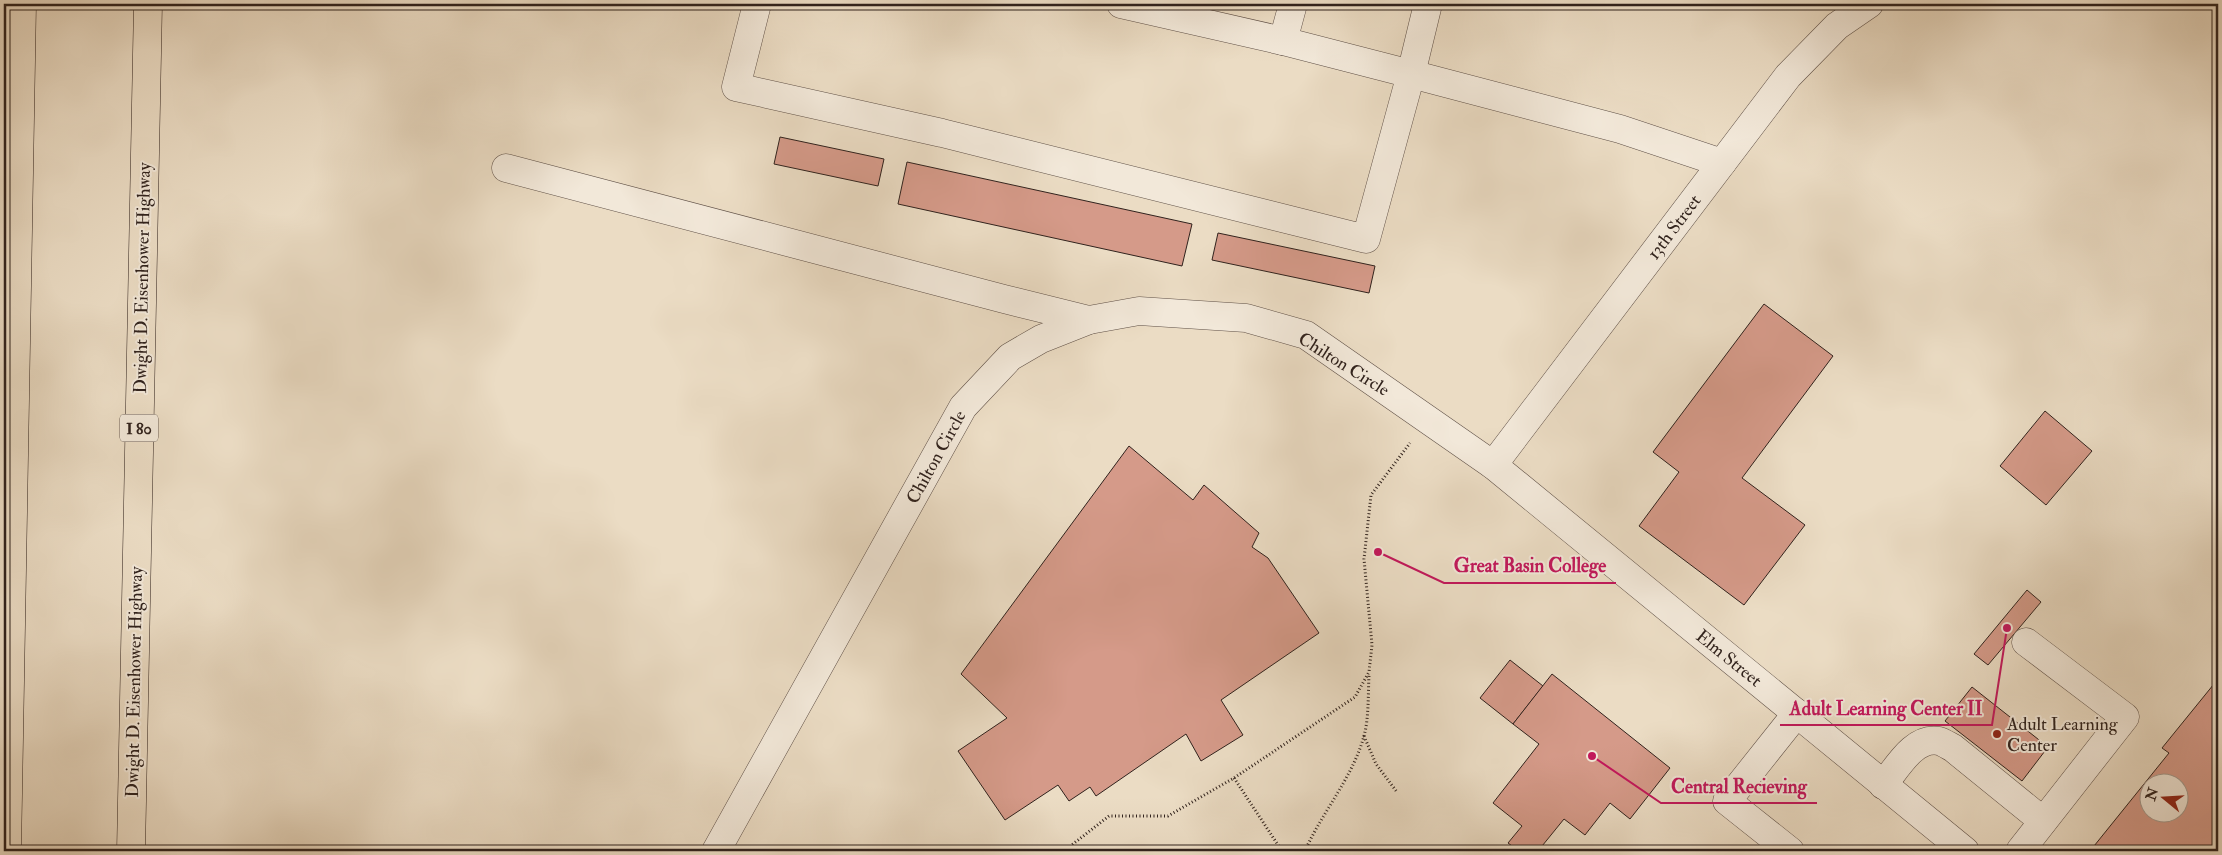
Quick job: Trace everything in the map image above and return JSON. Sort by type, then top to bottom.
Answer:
[{"type":"highway","points":[[7,851],[22,4]]},
{"type":"highway","name":"Dwight D. Eisenhower Highway","points":[[131,851],[148,4]]},
{"type":"street","points":[[757,4],[736,87],[942,133],[1366,239],[1428,4]]},
{"type":"street","points":[[1121,4],[1283,41],[1620,129],[1722,164]]},
{"type":"street","points":[[1283,41],[1293,4]]},
{"type":"street","name":"13th Street","points":[[1493,465],[1788,76],[1837,26],[1869,4]]},
{"type":"street","points":[[506,168],[994,297],[1089,320]]},
{"type":"street","name":"Chilton Circle","points":[[716,851],[963,407],[1010,357],[1041,339],[1089,320],[1139,311],[1246,318],[1306,335],[1493,465]]},
{"type":"street","name":"Elm Street","points":[[1493,465],[1965,851]]},
{"type":"street","points":[[2020,851],[2125,717],[2026,642]]},
{"type":"street","points":[[1790,851],[1727,801],[1797,714]]},
{"type":"street","points":[[1883,785],[1913,749],[1925,741],[1939,741],[1953,748],[2043,821]]},
{"type":"path","points":[[1305,851],[1316,826],[1346,781],[1364,735],[1372,645],[1364,559],[1371,495],[1428,419]]},
{"type":"path","points":[[1064,851],[1108,816],[1168,816],[1234,778],[1356,697],[1369,672]]},
{"type":"path","points":[[1364,735],[1376,764],[1397,792]]},
{"type":"path","points":[[1234,778],[1282,851]]},
{"type":"building","points":[[780,137],[884,159],[878,186],[774,164]]},
{"type":"building","points":[[907,162],[1192,224],[1182,266],[898,204]]},
{"type":"building","points":[[1218,233],[1375,266],[1369,293],[1212,260]]},
{"type":"building","points":[[1764,304],[1833,356],[1742,478],[1805,525],[1744,605],[1639,526],[1679,472],[1653,452]]},
{"type":"building","points":[[2045,411],[2092,451],[2046,505],[2000,466]]},
{"type":"building","points":[[1129,446],[1193,500],[1204,485],[1259,533],[1252,547],[1268,558],[1319,633],[1221,700],[1243,735],[1201,761],[1186,734],[1096,796],[1090,787],[1069,801],[1058,785],[1005,820],[958,751],[1007,718],[961,674]]},
{"type":"building","points":[[2027,590],[2041,602],[1988,665],[1974,654]]},
{"type":"building","points":[[1510,660],[1543,686],[1513,724],[1480,698]]},
{"type":"building","points":[[1552,674],[1670,768],[1630,819],[1610,803],[1585,835],[1564,819],[1538,851],[1519,851],[1508,843],[1522,826],[1493,803],[1539,744],[1513,724]]},
{"type":"building","points":[[2218,679],[2218,851],[2090,851],[2140,789],[2140,822],[2190,822],[2190,772],[2154,772],[2169,753],[2162,748]]},
{"type":"building","name":"Adult Learning Center","points":[[1972,687],[2048,747],[2022,781],[1945,721]]},
{"type":"place","name":"Great Basin College","points":[[1378,552]]},
{"type":"place","name":"Adult Learning Center II","points":[[2007,628]]},
{"type":"place","name":"Adult Learning Center","points":[[1997,734]]},
{"type":"place","name":"Central Recieving","points":[[1592,756]]}]
